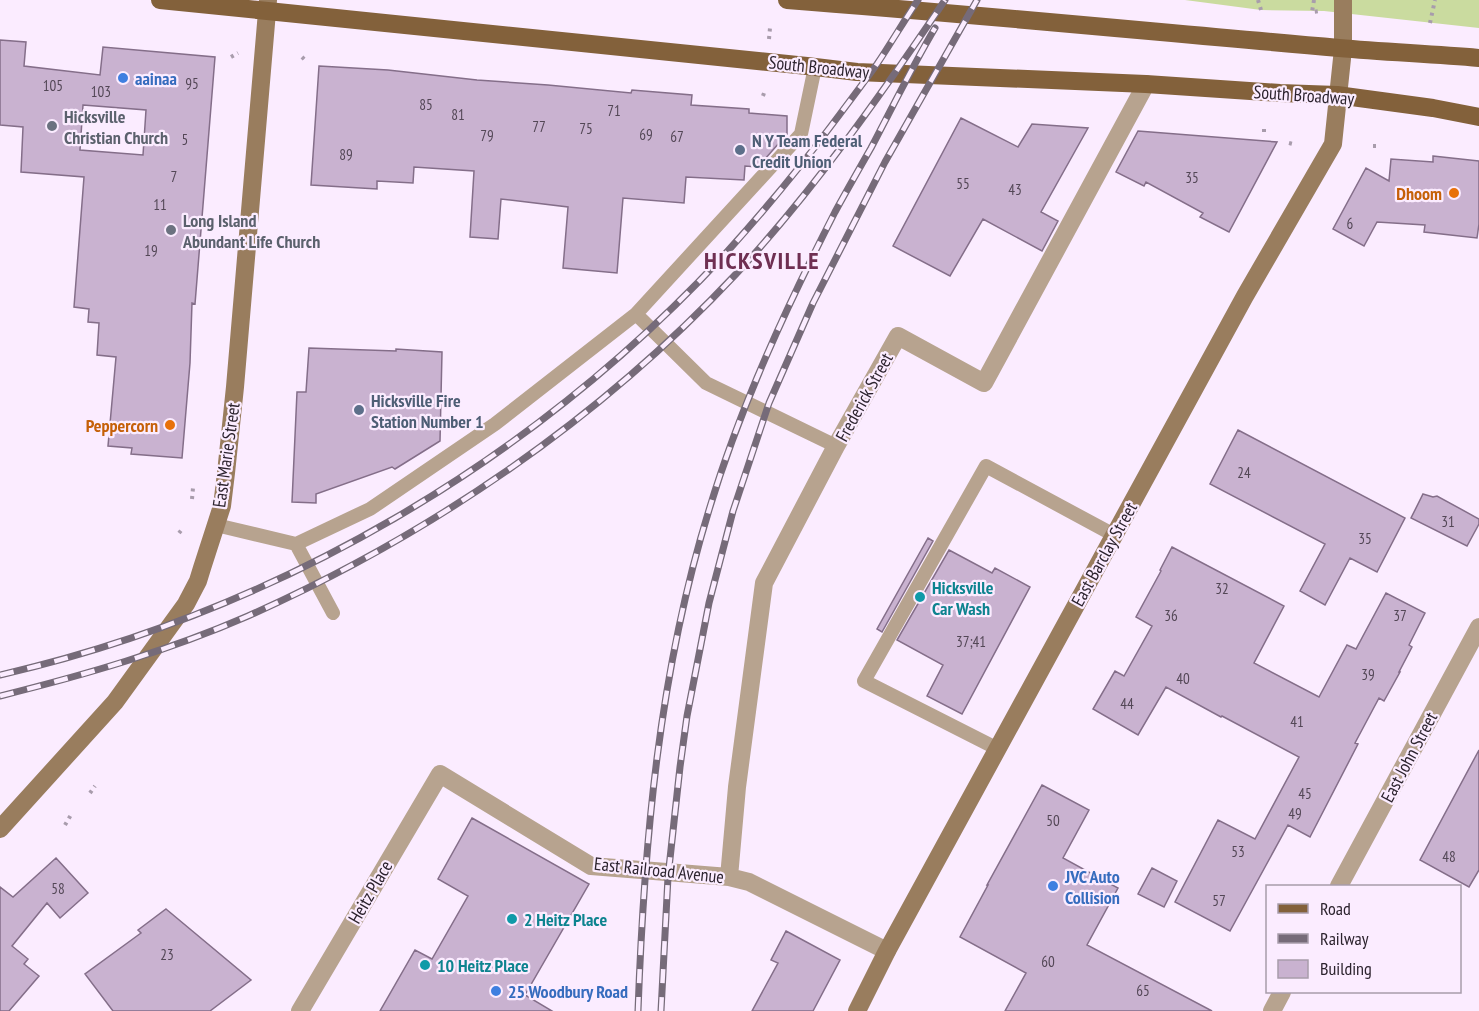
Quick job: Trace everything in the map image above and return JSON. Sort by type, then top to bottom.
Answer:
[{"type":"main road","name":"South Broadway","points":[[160,0],[267,5],[317,16],[857,72],[1146,84],[1337,95],[1433,108],[1479,117]]},
{"type":"main road","points":[[787,0],[1343,49],[1479,58]]},
{"type":"main road","name":"East Barclay Street","points":[[857,1011],[887,951],[1114,535],[1245,296],[1332,144],[1343,49],[1343,0]]},
{"type":"main road","name":"East Marie Street","points":[[0,829],[115,702],[186,604],[198,581],[222,506],[235,387],[267,5]]},
{"type":"street","name":"Frederick Street","points":[[729,877],[737,787],[764,583],[898,336],[984,383],[1146,84]]},
{"type":"street","name":"East John Street","points":[[1340,885],[1479,627]]},
{"type":"street","name":"East Railroad Avenue","points":[[440,774],[591,866],[729,877],[749,882],[887,951]]},
{"type":"street","name":"Heitz Place","points":[[300,1011],[440,774]]},
{"type":"street","points":[[1272,1011],[1281,993]]},
{"type":"lane","points":[[216,525],[296,544],[370,509],[495,424],[636,315],[801,134],[815,67]]},
{"type":"lane","points":[[636,315],[706,383],[837,446]]},
{"type":"lane","points":[[998,749],[864,681],[986,466],[1114,535]]},
{"type":"lane","points":[[296,544],[333,612]]},
{"type":"path","points":[[1258,0],[1261,10]]},
{"type":"path","points":[[1312,12],[1314,0]]},
{"type":"path","points":[[1430,23],[1435,0]]},
{"type":"path","points":[[231,57],[238,53]]},
{"type":"path","points":[[302,57],[306,61]]},
{"type":"path","points":[[763,96],[765,90]]},
{"type":"path","points":[[192,499],[193,488]]},
{"type":"path","points":[[179,533],[183,528]]},
{"type":"path","points":[[90,793],[95,786]]},
{"type":"path","points":[[65,825],[72,813]]},
{"type":"green space","points":[[1185,0],[1479,0],[1479,28],[1324,11],[1261,10]]},
{"type":"building","points":[[0,40],[26,42],[24,66],[100,75],[103,47],[215,57],[195,304],[192,303],[190,363],[182,458],[131,454],[132,448],[108,446],[116,357],[97,355],[99,323],[88,322],[89,309],[74,307],[84,177],[21,172],[23,127],[0,125]],"holes":[[[83,105],[146,110],[143,155],[80,150]]]},
{"type":"building","points":[[319,66],[388,70],[631,93],[632,90],[692,95],[691,105],[749,109],[749,113],[787,116],[787,134],[758,167],[745,166],[744,180],[686,177],[684,203],[623,198],[617,273],[563,268],[568,207],[501,199],[498,239],[470,237],[474,171],[414,167],[413,183],[377,181],[377,189],[311,185]]},
{"type":"building","points":[[961,118],[1018,147],[1032,124],[1088,128],[1041,212],[1058,221],[1042,251],[983,219],[950,276],[893,246]]},
{"type":"building","points":[[1138,131],[1277,142],[1229,232],[1200,217],[1203,213],[1146,182],[1144,186],[1116,172]]},
{"type":"building","points":[[1433,156],[1479,161],[1477,238],[1424,232],[1425,225],[1377,222],[1364,246],[1333,229],[1366,168],[1389,181],[1391,159],[1433,162]]},
{"type":"building","points":[[309,348],[442,352],[440,441],[395,469],[392,467],[316,494],[316,503],[292,502],[297,392],[306,392]]},
{"type":"building","points":[[1238,430],[1405,518],[1377,572],[1350,558],[1325,605],[1300,591],[1325,544],[1210,484]]},
{"type":"building","points":[[1423,494],[1437,496],[1479,519],[1479,524],[1467,546],[1411,518]]},
{"type":"building","points":[[928,538],[933,541],[882,632],[877,629]]},
{"type":"building","points":[[1172,547],[1284,606],[1254,663],[1319,697],[1347,645],[1356,649],[1386,593],[1425,613],[1409,645],[1412,647],[1400,672],[1384,701],[1379,698],[1310,837],[1288,825],[1230,931],[1175,902],[1218,820],[1255,839],[1299,757],[1166,687],[1138,735],[1093,709],[1115,671],[1124,676],[1152,626],[1136,617]]},
{"type":"building","points":[[949,550],[992,573],[995,568],[1030,587],[962,714],[927,696],[943,665],[897,640]]},
{"type":"building","points":[[1479,750],[1479,870],[1469,887],[1420,860]]},
{"type":"building","points":[[1042,785],[1089,810],[1063,858],[1118,888],[1087,945],[1212,1011],[1005,1011],[1026,973],[960,937]]},
{"type":"building","name":"2 Heitz Place","points":[[472,818],[589,884],[525,995],[552,1011],[380,1011],[415,950],[432,959],[468,896],[438,879]]},
{"type":"building","points":[[56,858],[88,893],[60,918],[47,903],[12,946],[28,959],[24,964],[39,976],[9,1011],[0,1011],[0,887],[13,897]]},
{"type":"building","points":[[1152,868],[1177,881],[1164,907],[1138,894]]},
{"type":"building","points":[[166,909],[251,980],[210,1011],[113,1011],[85,974],[141,933],[138,930]]},
{"type":"building","points":[[786,931],[840,960],[813,1011],[752,1011],[778,963],[771,960]]},
{"type":"railway","points":[[0,675],[103,647],[203,611],[301,568],[394,518],[484,461],[570,398],[651,329],[726,253],[806,159],[877,64],[918,0]]},
{"type":"railway","points":[[0,696],[94,671],[157,651],[218,629],[316,584],[446,511],[569,425],[628,378],[683,327],[765,242],[846,141],[945,0]]},
{"type":"railway","points":[[661,1011],[668,877],[687,716],[709,603],[733,511],[769,403],[813,303],[885,162],[977,0]]},
{"type":"railway","points":[[638,1011],[645,885],[657,758],[678,633],[709,510],[735,433],[765,358],[799,285],[835,212],[935,28]]},
{"type":"place","name":"aainaa","points":[[123,78]]},
{"type":"place","name":"Hicksville Christian Church","points":[[52,126]]},
{"type":"place","name":"N Y Team Federal Credit Union","points":[[740,150]]},
{"type":"place","name":"Dhoom","points":[[1454,193]]},
{"type":"place","name":"Long Island Abundant Life Church","points":[[171,230]]},
{"type":"place","name":"Hicksville Fire Station Number 1","points":[[359,410]]},
{"type":"place","name":"Peppercorn","points":[[170,425]]},
{"type":"place","name":"Hicksville Car Wash","points":[[920,597]]},
{"type":"place","name":"JVC Auto Collision","points":[[1053,886]]},
{"type":"place","name":"2 Heitz Place","points":[[512,919]]},
{"type":"place","name":"10 Heitz Place","points":[[425,965]]},
{"type":"place","name":"25 Woodbury Road","points":[[496,991]]},
{"type":"district","name":"HICKSVILLE","points":[[762,260]]}]
